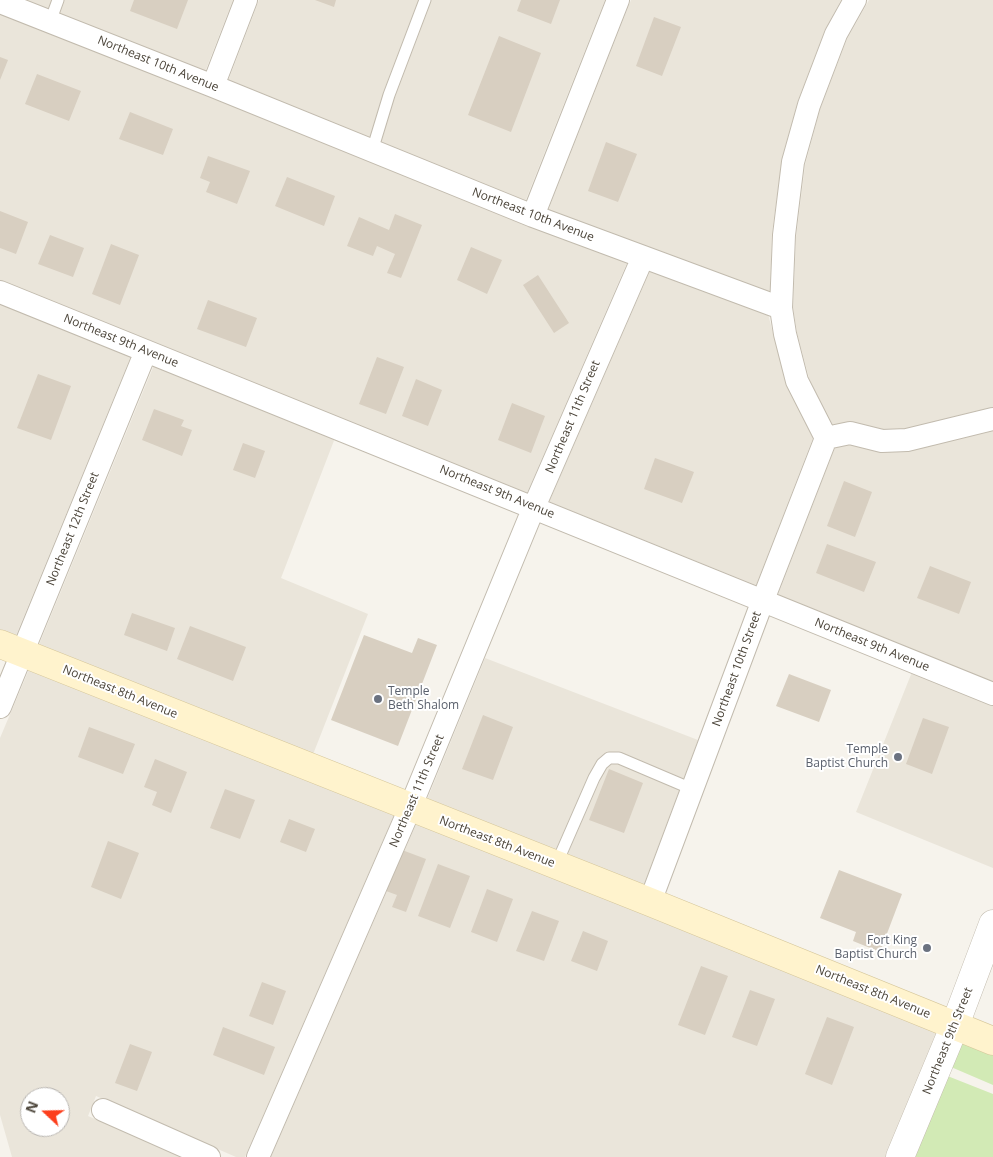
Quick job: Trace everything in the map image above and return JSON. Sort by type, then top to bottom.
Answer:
[{"type":"main road","name":"Northeast 8th Avenue","points":[[11,648],[650,902],[993,1041]]},
{"type":"street","points":[[213,86],[246,0]]},
{"type":"street","points":[[533,216],[618,0]]},
{"type":"street","points":[[855,0],[836,34],[809,105],[793,162],[784,235],[781,308],[785,334],[797,381],[826,438],[850,433],[882,441],[907,440],[993,419]]},
{"type":"street","name":"Northeast 10th Avenue","points":[[0,2],[533,216],[781,308]]},
{"type":"street","name":"Northeast 11th Street","points":[[258,1157],[410,808],[534,507],[643,257]]},
{"type":"street","name":"Northeast 9th Avenue","points":[[0,292],[993,694]]},
{"type":"street","name":"Northeast 12th Street","points":[[0,707],[11,648],[146,351]]},
{"type":"street","name":"Northeast 10th Street","points":[[650,902],[826,438]]},
{"type":"street","name":"Northeast 9th Street","points":[[900,1157],[955,1025],[993,924]]},
{"type":"street","points":[[103,1110],[209,1157]]},
{"type":"lane","points":[[50,22],[58,0]]},
{"type":"lane","points":[[372,151],[389,95],[425,0]]},
{"type":"lane","points":[[556,865],[594,778],[602,764],[609,758],[618,758],[692,788]]},
{"type":"shaded area","points":[[24,0],[233,0],[205,72]]},
{"type":"shaded area","points":[[259,0],[605,0],[525,202],[228,81]]},
{"type":"shaded area","points":[[631,0],[841,0],[825,30],[798,101],[782,158],[772,233],[770,292],[548,211]]},
{"type":"shaded area","points":[[869,0],[993,0],[993,407],[904,429],[882,430],[832,426],[809,378],[797,333],[793,308],[796,237],[805,165],[820,109],[847,39]]},
{"type":"shaded area","points":[[0,13],[627,263],[527,493],[0,281]]},
{"type":"shaded area","points":[[650,271],[768,314],[786,382],[813,438],[756,585],[549,502]]},
{"type":"shaded area","points":[[0,304],[131,356],[15,638],[0,632]]},
{"type":"shaded area","points":[[154,365],[335,438],[281,578],[368,614],[312,757],[38,647]]},
{"type":"shaded area","points":[[993,430],[993,682],[778,595],[835,447]]},
{"type":"shaded area","points":[[485,658],[698,740],[643,887],[426,802]]},
{"type":"shaded area","points":[[30,667],[395,813],[245,1157],[236,1157],[96,1096],[88,1116],[183,1157],[12,1157],[0,1115],[0,738]]},
{"type":"shaded area","points":[[912,672],[993,705],[993,868],[856,812]]},
{"type":"shaded area","points":[[417,822],[940,1030],[887,1157],[271,1157]]},
{"type":"green space","points":[[962,1040],[993,1052],[993,1085],[951,1067]]},
{"type":"green space","points":[[945,1075],[993,1094],[993,1157],[913,1157]]},
{"type":"building","points":[[134,0],[188,0],[177,29],[130,11]]},
{"type":"building","points":[[315,0],[336,0],[334,7]]},
{"type":"building","points":[[521,0],[560,0],[551,24],[517,11]]},
{"type":"building","points":[[654,17],[681,27],[662,76],[636,66]]},
{"type":"building","points":[[499,36],[541,53],[511,132],[468,115]]},
{"type":"building","points":[[0,57],[8,60],[0,80]]},
{"type":"building","points":[[37,74],[81,91],[69,121],[25,104]]},
{"type":"building","points":[[130,112],[173,129],[163,155],[119,139]]},
{"type":"building","points":[[606,142],[637,154],[618,202],[588,191]]},
{"type":"building","points":[[208,156],[250,171],[237,204],[206,192],[210,182],[200,178]]},
{"type":"building","points":[[287,177],[335,196],[324,226],[275,206]]},
{"type":"building","points":[[0,211],[28,222],[16,254],[0,248]]},
{"type":"building","points":[[395,214],[422,225],[401,278],[387,273],[395,254],[377,246],[373,256],[347,246],[359,217],[389,230]]},
{"type":"building","points":[[50,235],[84,248],[73,277],[38,264]]},
{"type":"building","points":[[111,244],[139,255],[120,305],[92,294]]},
{"type":"building","points":[[471,247],[502,260],[487,294],[457,280]]},
{"type":"building","points":[[538,275],[569,323],[554,333],[523,285]]},
{"type":"building","points":[[208,300],[257,318],[246,347],[197,329]]},
{"type":"building","points":[[377,357],[404,367],[386,414],[359,404]]},
{"type":"building","points":[[38,374],[71,386],[51,440],[17,428]]},
{"type":"building","points":[[416,379],[442,390],[428,426],[402,416]]},
{"type":"building","points":[[512,403],[545,416],[531,453],[498,440]]},
{"type":"building","points":[[154,409],[184,420],[181,426],[192,430],[182,456],[142,440]]},
{"type":"building","points":[[243,443],[265,451],[255,478],[233,470]]},
{"type":"building","points":[[655,458],[694,472],[682,503],[644,489]]},
{"type":"building","points":[[844,481],[872,492],[855,537],[827,526]]},
{"type":"building","points":[[827,544],[876,562],[864,592],[816,573]]},
{"type":"building","points":[[930,566],[971,582],[959,614],[917,598]]},
{"type":"building","points":[[132,613],[175,628],[167,651],[124,635]]},
{"type":"building","points":[[190,626],[246,647],[233,681],[177,659]]},
{"type":"building","points":[[364,635],[412,653],[418,638],[437,645],[398,746],[331,720]]},
{"type":"building","points":[[789,674],[831,690],[819,722],[776,706]]},
{"type":"building","points":[[483,715],[513,727],[493,780],[462,769]]},
{"type":"building","points":[[923,718],[949,727],[932,774],[906,764]]},
{"type":"building","points":[[89,727],[135,744],[123,774],[78,757]]},
{"type":"building","points":[[155,759],[187,772],[171,813],[152,805],[157,792],[144,787]]},
{"type":"building","points":[[609,769],[643,783],[624,833],[589,820]]},
{"type":"building","points":[[225,789],[255,800],[240,839],[210,828]]},
{"type":"building","points":[[289,819],[315,829],[306,852],[280,842]]},
{"type":"building","points":[[108,841],[139,853],[121,899],[91,887]]},
{"type":"building","points":[[402,850],[426,859],[406,912],[392,907],[397,895],[386,891]]},
{"type":"building","points":[[438,864],[470,876],[450,928],[418,916]]},
{"type":"building","points":[[839,870],[902,894],[880,952],[853,941],[856,932],[820,918]]},
{"type":"building","points":[[487,889],[513,899],[497,942],[471,932]]},
{"type":"building","points":[[532,911],[559,921],[544,961],[516,951]]},
{"type":"building","points":[[583,931],[608,941],[597,971],[571,961]]},
{"type":"building","points":[[701,966],[728,976],[705,1035],[678,1025]]},
{"type":"building","points":[[262,982],[286,991],[273,1025],[249,1016]]},
{"type":"building","points":[[750,990],[775,999],[757,1046],[732,1037]]},
{"type":"building","points":[[827,1017],[854,1027],[832,1085],[805,1074]]},
{"type":"building","points":[[223,1027],[275,1047],[264,1075],[213,1055]]},
{"type":"building","points":[[130,1044],[152,1052],[137,1091],[115,1083]]},
{"type":"place","name":"Temple Beth Shalom","points":[[378,699]]},
{"type":"place","name":"Temple Baptist Church","points":[[898,757]]},
{"type":"place","name":"Fort King Baptist Church","points":[[927,948]]}]
